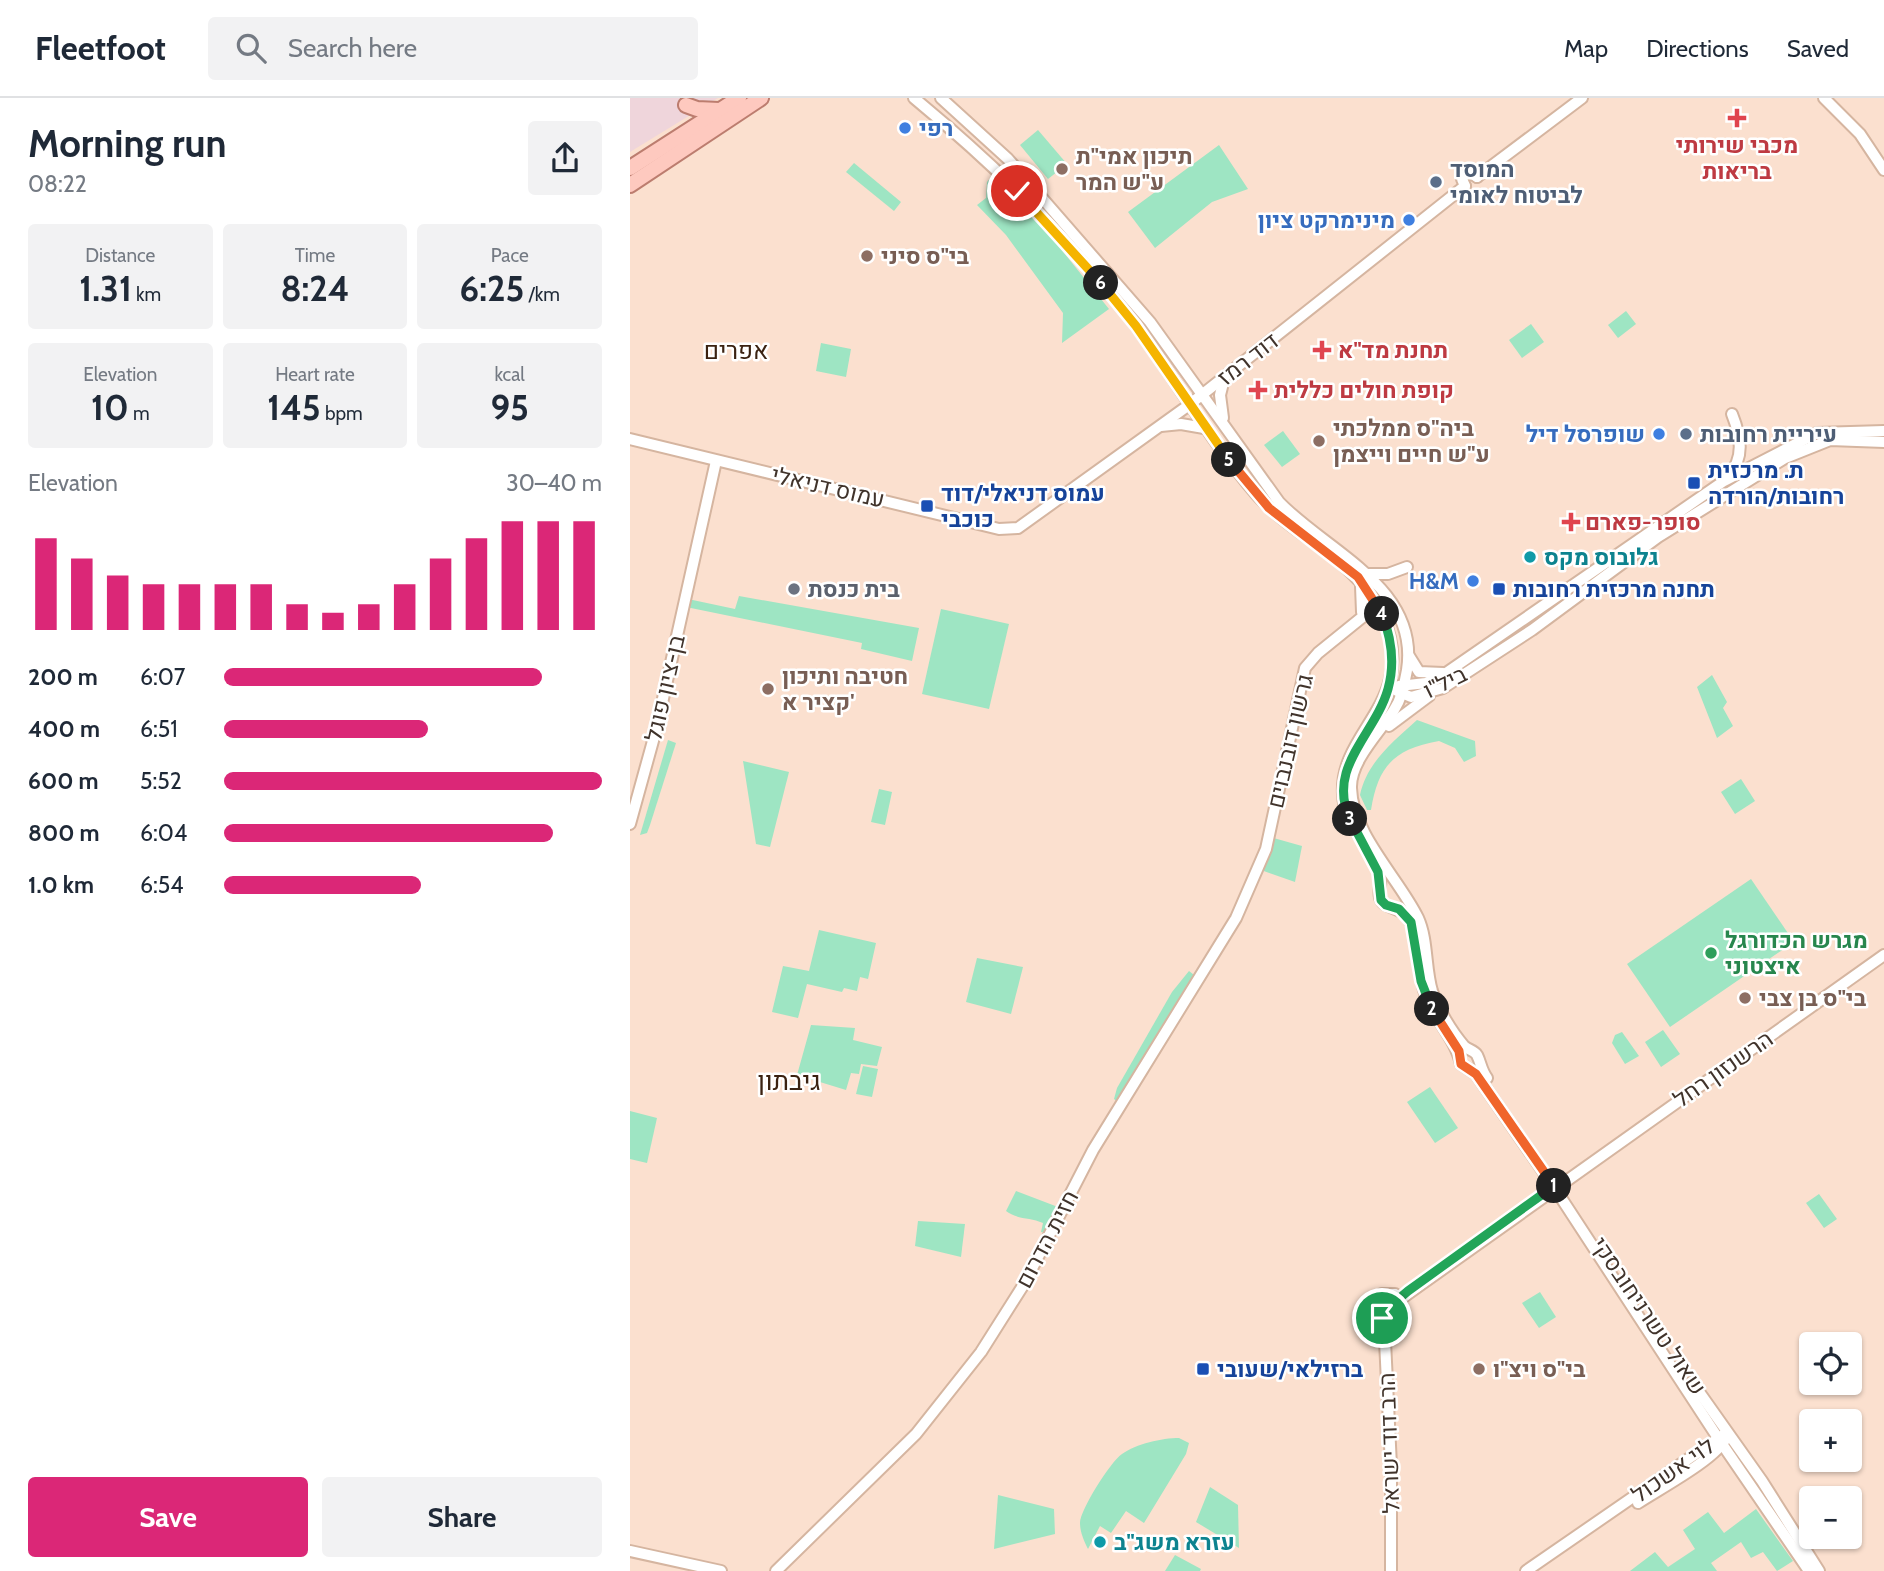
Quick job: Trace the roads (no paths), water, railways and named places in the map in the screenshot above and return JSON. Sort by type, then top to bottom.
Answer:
[{"type":"main road","points":[[630,168],[739,98]]},
{"type":"main road","points":[[630,185],[761,98]]},
{"type":"main road","points":[[683,135],[688,121],[687,105],[697,109],[720,110]]},
{"type":"street","points":[[914,98],[1008,181],[1074,252],[1136,326],[1204,428],[1269,508],[1384,591],[1403,623],[1413,666],[1419,672],[1446,673]]},
{"type":"street","points":[[941,98],[1008,159],[1056,210],[1150,322],[1204,393],[1279,502],[1360,574],[1376,602],[1386,624],[1391,652],[1389,685],[1379,711],[1348,762],[1342,786],[1347,813],[1378,872],[1383,903],[1395,906],[1411,922],[1426,997],[1465,1053]]},
{"type":"street","name":"דוד רמז","points":[[1024,525],[1225,378],[1465,186],[1462,182],[1465,175],[1471,173],[1477,177],[1582,98]]},
{"type":"street","points":[[1824,98],[1860,134],[1884,170]]},
{"type":"street","points":[[1223,421],[1220,395],[1225,378]]},
{"type":"street","points":[[1724,481],[1736,467],[1740,454],[1739,435],[1732,414]]},
{"type":"street","points":[[1158,427],[1181,424],[1204,428]]},
{"type":"street","points":[[1816,439],[1884,431]]},
{"type":"street","name":"עמוס דניאלי","points":[[630,439],[999,529],[1009,530],[1024,525]]},
{"type":"street","points":[[1816,439],[1884,442]]},
{"type":"street","name":"ביל\"ו","points":[[1403,690],[1446,673],[1724,481],[1816,439]]},
{"type":"street","name":"ביל\"ו","points":[[1389,685],[1403,690],[1411,697],[1440,690],[1532,630],[1658,537],[1816,439]]},
{"type":"street","name":"בן-ציון פוגל","points":[[630,824],[656,730],[716,461]]},
{"type":"street","points":[[1360,574],[1388,574],[1407,567]]},
{"type":"street","points":[[1360,574],[1363,591],[1361,616],[1386,624]]},
{"type":"street","name":"גרשון דובנבוים","points":[[1260,865],[1271,828],[1303,673],[1311,659],[1344,632],[1384,591]]},
{"type":"street","points":[[1408,653],[1403,690],[1379,735],[1355,769],[1351,790],[1358,816],[1396,883],[1401,886],[1421,927],[1436,1003],[1465,1053]]},
{"type":"street","points":[[1379,735],[1398,718],[1440,690]]},
{"type":"street","name":"חזית הדרום","points":[[776,1571],[916,1434],[981,1352],[1036,1262],[1093,1150],[1236,918],[1260,865]]},
{"type":"street","points":[[1381,889],[1386,884],[1396,883]]},
{"type":"street","points":[[1395,906],[1404,896]]},
{"type":"street","name":"הרשנזון רחל","points":[[1386,1311],[1408,1291],[1884,955]]},
{"type":"street","points":[[1465,1053],[1476,1053],[1473,1065],[1461,1064],[1465,1053]]},
{"type":"street","name":"שאול טשרניחובסקי","points":[[1473,1065],[1476,1074],[1557,1185],[1723,1438],[1819,1571]]},
{"type":"street","points":[[1389,1295],[1386,1311],[1378,1318],[1372,1310],[1381,1296],[1408,1291]]},
{"type":"street","name":"הרב דוד ישראל","points":[[1386,1311],[1391,1571]]},
{"type":"street","name":"שאול טשרניחובסקי","points":[[1723,1438],[1730,1455],[1809,1571]]},
{"type":"street","name":"לוי אשכול","points":[[1539,1571],[1705,1458],[1723,1438]]},
{"type":"street","name":"לוי אשכול","points":[[1526,1571],[1723,1438]]},
{"type":"street","points":[[1705,1458],[1730,1455]]},
{"type":"street","points":[[630,1551],[721,1571]]},
{"type":"place","name":"מכבי שירותי בריאות","points":[[1737,118]]},
{"type":"place","name":"רפי","points":[[905,128]]},
{"type":"place","name":"תיכון אמי\"ת ע\"ש המר","points":[[1062,169]]},
{"type":"place","name":"המוסד לביטוח לאומי","points":[[1436,182]]},
{"type":"place","name":"מינימרקט ציון","points":[[1409,220]]},
{"type":"place","name":"בי\"ס סיני","points":[[867,256]]},
{"type":"place","name":"תחנת מד\"א","points":[[1322,350]]},
{"type":"place","name":"קופת חולים כללית","points":[[1258,390]]},
{"type":"place","name":"שופרסל דיל","points":[[1659,434]]},
{"type":"place","name":"עיריית רחובות","points":[[1686,434]]},
{"type":"place","name":"ביה\"ס ממלכתי ע\"ש חיים וייצמן","points":[[1319,441]]},
{"type":"place","name":"ת. מרכזית רחובות/הורדה","points":[[1694,483]]},
{"type":"place","name":"עמוס דניאלי/דוד כוכבי","points":[[927,506]]},
{"type":"place","name":"סופר-פארם","points":[[1571,522]]},
{"type":"place","name":"גלובוס מקס","points":[[1530,557]]},
{"type":"place","name":"H&M","points":[[1473,581]]},
{"type":"place","name":"בית כנסת","points":[[794,589]]},
{"type":"place","name":"תחנה מרכזית רחובות","points":[[1499,589]]},
{"type":"place","name":"חטיבה ותיכון קציר א'","points":[[768,689]]},
{"type":"place","name":"מגרש הכדורגל איצטוני","points":[[1711,953]]},
{"type":"place","name":"בי\"ס בן צבי","points":[[1745,998]]},
{"type":"place","name":"ברזילאי/שעובי","points":[[1203,1369]]},
{"type":"place","name":"בי\"ס ויצ\"ו","points":[[1479,1369]]},
{"type":"place","name":"עזרא משג\"ב","points":[[1100,1542]]},
{"type":"district","name":"אפרים","points":[[736,351]]},
{"type":"district","name":"גיבתון","points":[[789,1081]]}]
